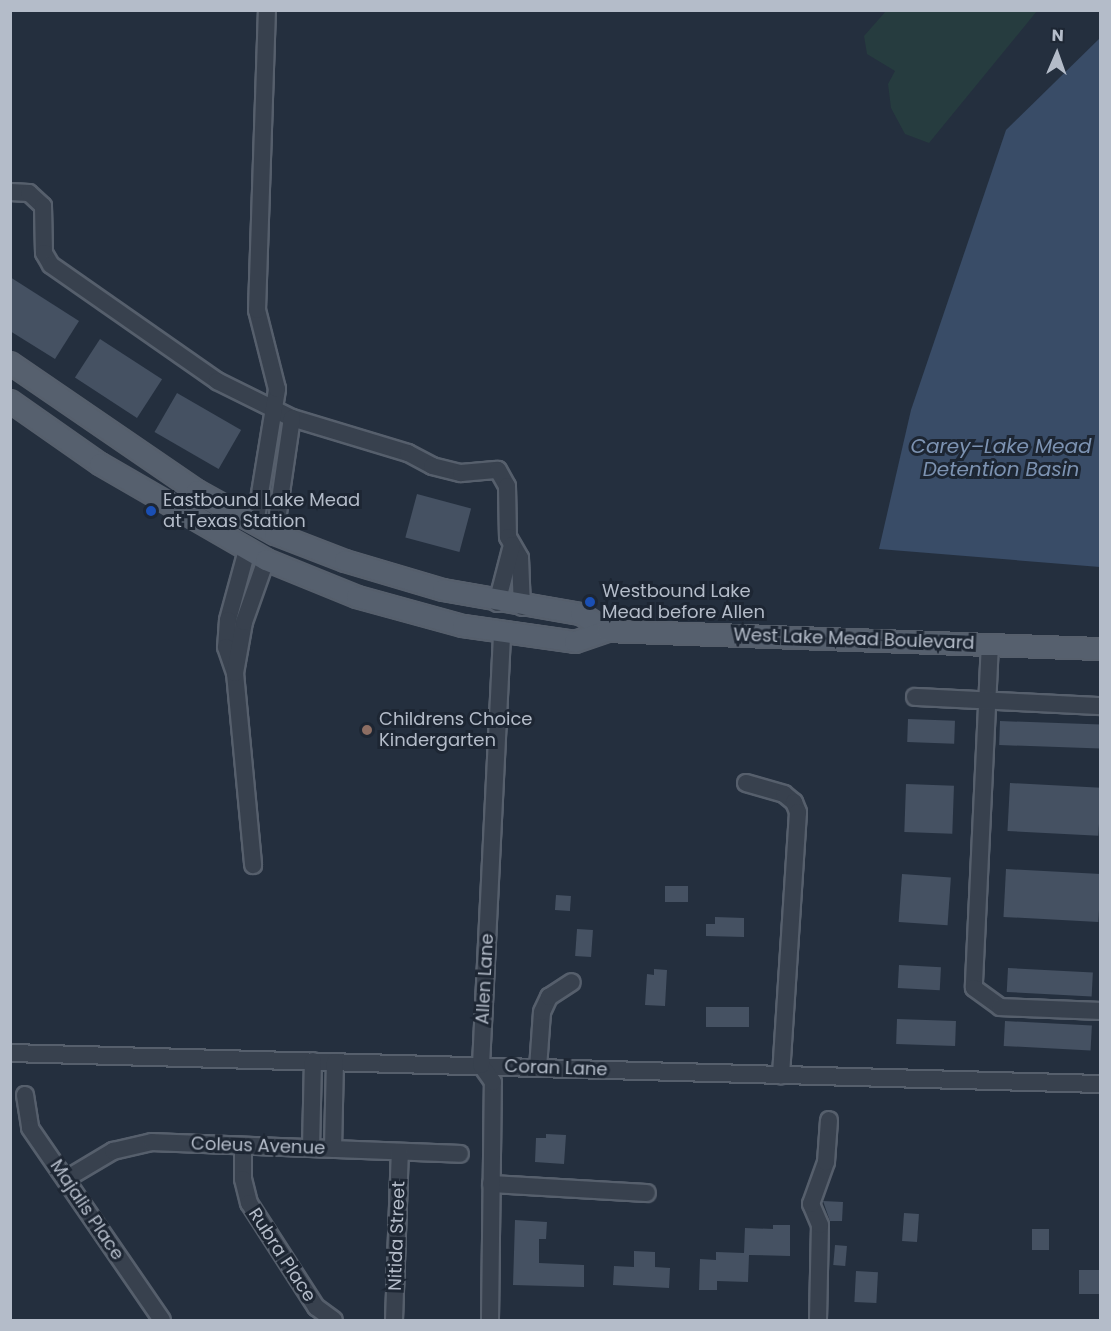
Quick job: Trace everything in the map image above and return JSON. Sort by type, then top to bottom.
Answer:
[{"type":"main road","points":[[10,363],[188,484],[275,534],[397,578],[497,603],[581,614],[607,632]]},
{"type":"main road","name":"West Lake Mead Boulevard","points":[[10,401],[100,464],[266,560],[357,597],[502,633],[575,642],[607,632],[990,643],[1101,649]]},
{"type":"main road","points":[[247,550],[255,524]]},
{"type":"main road","points":[[266,560],[275,534]]},
{"type":"street","points":[[255,524],[274,408],[276,376],[257,310],[267,10]]},
{"type":"street","points":[[10,192],[29,193],[43,206],[44,253],[51,266],[217,381],[292,418],[408,453],[442,469],[469,473],[498,470],[507,486],[512,545],[497,603]]},
{"type":"street","points":[[275,534],[292,418]]},
{"type":"street","points":[[512,545],[520,558],[522,607]]},
{"type":"street","points":[[247,550],[228,620],[226,647],[235,673],[253,865]]},
{"type":"street","points":[[235,673],[244,622],[266,560]]},
{"type":"street","name":"Allen Lane","points":[[490,1320],[493,1082],[481,1065],[502,633]]},
{"type":"street","points":[[990,643],[974,988],[1000,1007],[1101,1011]]},
{"type":"street","points":[[915,697],[1101,706]]},
{"type":"street","points":[[746,783],[784,794],[794,802],[798,812],[781,1075]]},
{"type":"street","points":[[538,1068],[542,1012],[549,997],[572,982]]},
{"type":"street","name":"Coran Lane","points":[[10,1053],[1101,1084]]},
{"type":"street","points":[[311,1149],[313,1061]]},
{"type":"street","points":[[333,1149],[335,1062]]},
{"type":"street","name":"Majalis Place","points":[[25,1095],[30,1128],[162,1320]]},
{"type":"street","points":[[818,1320],[820,1226],[811,1204],[826,1162],[829,1120]]},
{"type":"street","name":"Coleus Avenue","points":[[66,1179],[113,1151],[139,1143],[460,1154]]},
{"type":"street","name":"Rubra Place","points":[[243,1146],[243,1179],[249,1203],[316,1307],[334,1320]]},
{"type":"street","name":"Nitida Street","points":[[394,1320],[400,1152]]},
{"type":"street","points":[[491,1184],[647,1192]]},
{"type":"green space","points":[[886,11],[1037,11],[929,143],[905,134],[891,108],[888,84],[895,71],[867,54],[864,36]]},
{"type":"water","name":"Carey–Lake Mead Detention Basin","points":[[1100,38],[1100,567],[879,549],[911,410],[1006,130]]},
{"type":"building","points":[[10,277],[79,321],[55,359],[10,331]]},
{"type":"building","points":[[100,339],[162,379],[137,418],[75,378]]},
{"type":"building","points":[[177,393],[241,430],[219,469],[154,432]]},
{"type":"building","points":[[417,494],[471,508],[459,552],[405,537]]},
{"type":"building","points":[[908,719],[955,721],[954,744],[907,742]]},
{"type":"building","points":[[1000,721],[1100,724],[1100,749],[999,745]]},
{"type":"building","points":[[1010,783],[1100,788],[1098,836],[1007,831]]},
{"type":"building","points":[[906,784],[954,786],[952,834],[904,832]]},
{"type":"building","points":[[1006,869],[1100,874],[1098,922],[1003,917]]},
{"type":"building","points":[[902,874],[951,877],[948,925],[899,922]]},
{"type":"building","points":[[665,886],[688,886],[688,902],[665,902]]},
{"type":"building","points":[[556,895],[571,896],[570,911],[555,910]]},
{"type":"building","points":[[715,917],[744,918],[744,937],[706,936],[706,924],[715,924]]},
{"type":"building","points":[[577,929],[593,930],[591,957],[575,956]]},
{"type":"building","points":[[899,965],[941,967],[940,990],[898,988]]},
{"type":"building","points":[[1008,968],[1093,972],[1092,996],[1007,992]]},
{"type":"building","points":[[654,969],[667,970],[665,1006],[645,1005],[647,974],[654,975]]},
{"type":"building","points":[[706,1007],[749,1007],[749,1027],[706,1027]]},
{"type":"building","points":[[897,1019],[956,1021],[955,1046],[896,1044]]},
{"type":"building","points":[[1005,1021],[1092,1026],[1091,1051],[1004,1046]]},
{"type":"building","points":[[546,1134],[566,1135],[564,1164],[535,1162],[536,1138],[546,1138]]},
{"type":"building","points":[[823,1201],[843,1202],[842,1221],[830,1221]]},
{"type":"building","points":[[904,1213],[919,1214],[917,1242],[902,1241]]},
{"type":"building","points":[[515,1220],[547,1222],[546,1239],[539,1239],[539,1263],[584,1265],[584,1287],[513,1285]]},
{"type":"building","points":[[773,1225],[790,1225],[790,1256],[749,1255],[748,1282],[717,1281],[717,1290],[699,1290],[700,1259],[716,1260],[716,1252],[744,1253],[745,1228],[773,1229]]},
{"type":"building","points":[[1032,1229],[1049,1229],[1049,1250],[1032,1250]]},
{"type":"building","points":[[835,1245],[847,1246],[845,1266],[833,1265]]},
{"type":"building","points":[[634,1251],[655,1252],[655,1267],[670,1268],[669,1288],[613,1285],[614,1266],[634,1267]]},
{"type":"building","points":[[1079,1270],[1100,1270],[1100,1294],[1079,1294]]},
{"type":"building","points":[[856,1271],[878,1272],[876,1303],[854,1302]]},
{"type":"place","name":"Eastbound Lake Mead at Texas Station","points":[[151,511]]},
{"type":"place","name":"Westbound Lake Mead before Allen","points":[[590,602]]},
{"type":"place","name":"Childrens Choice Kindergarten","points":[[367,730]]}]
